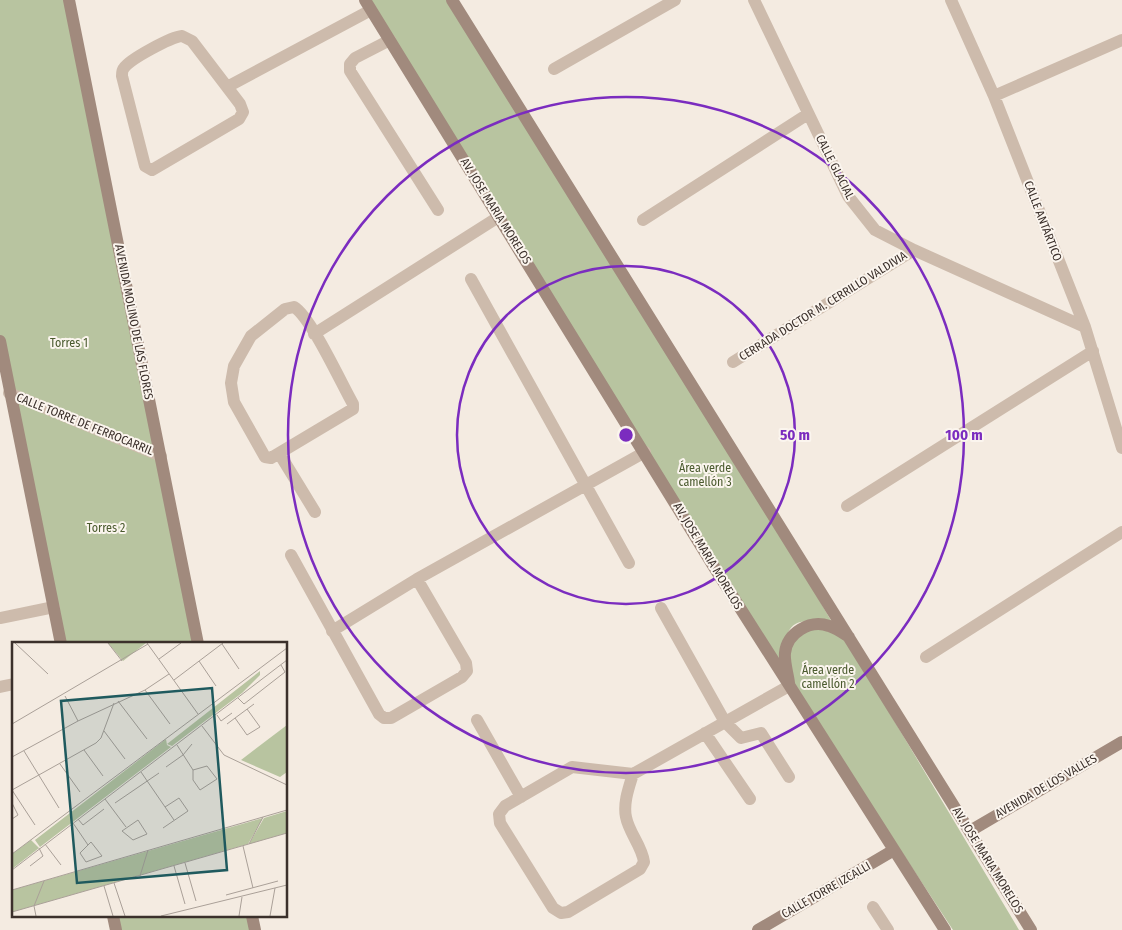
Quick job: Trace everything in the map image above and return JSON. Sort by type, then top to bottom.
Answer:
[{"type":"main road","name":"AVENIDA MOLINO DE LAS FLORES","points":[[69,0],[162,456],[198,642]]},
{"type":"main road","name":"AV. JOSE MARIA MORELOS","points":[[452,0],[852,638],[1031,930]]},
{"type":"main road","name":"AV. JOSE MARIA MORELOS","points":[[368,5],[500,216],[714,567],[945,930]]},
{"type":"main road","points":[[0,341],[61,642]]},
{"type":"main road","points":[[789,686],[785,653],[790,637],[800,629],[812,625],[828,625],[852,638]]},
{"type":"main road","name":"AVENIDA DE LOS VALLES","points":[[970,831],[1122,742]]},
{"type":"main road","name":"CALLE TORRE IZCALLI","points":[[758,930],[894,850]]},
{"type":"street","points":[[554,69],[675,0]]},
{"type":"street","name":"CALLE GLACIAL","points":[[754,0],[848,196],[875,230],[914,250],[1085,327]]},
{"type":"street","name":"CALLE ANTÁRTICO","points":[[951,0],[994,96],[1085,327],[1122,448]]},
{"type":"street","points":[[227,88],[368,5]]},
{"type":"street","points":[[182,36],[192,41],[227,88],[240,104],[243,112],[239,119],[158,168],[152,170],[146,166],[122,76],[124,68],[173,37],[182,36]]},
{"type":"street","points":[[390,40],[355,58],[350,64],[350,71],[438,210]]},
{"type":"street","points":[[994,96],[1122,40]]},
{"type":"street","points":[[643,220],[808,114]]},
{"type":"street","points":[[314,334],[500,216]]},
{"type":"street","name":"CERRADA DOCTOR M. CERRILLO VALDIVIA","points":[[733,362],[914,250]]},
{"type":"street","points":[[471,278],[629,564]]},
{"type":"street","points":[[294,307],[299,310],[314,334],[353,404],[353,410],[279,454],[271,458],[265,457],[261,453],[234,402],[231,383],[234,366],[251,336],[285,309],[294,307]]},
{"type":"street","points":[[847,506],[1093,351]]},
{"type":"street","name":"CALLE TORRE DE FERROCARRIL","points":[[9,393],[162,456]]},
{"type":"street","points":[[332,631],[417,580],[645,452]]},
{"type":"street","points":[[279,454],[315,512]]},
{"type":"street","points":[[926,657],[1122,532]]},
{"type":"street","points":[[291,555],[379,714],[384,718],[391,718],[462,677],[468,671],[466,663],[417,580]]},
{"type":"street","points":[[0,618],[54,607]]},
{"type":"street","points":[[662,608],[725,722],[741,738],[761,733],[789,778]]},
{"type":"street","points":[[633,774],[626,801],[626,818],[643,854],[644,862],[640,869],[568,912],[561,913],[553,908],[500,823],[499,814],[505,806],[572,767],[633,774],[789,686]]},
{"type":"street","points":[[477,720],[521,797]]},
{"type":"street","points":[[705,733],[750,799]]},
{"type":"street","points":[[873,907],[888,930]]},
{"type":"green space","name":"Torres 1","points":[[0,0],[68,0],[160,453],[10,392],[0,336]]},
{"type":"green space","name":"Área verde camellón 3","points":[[369,0],[448,0],[737,458],[833,624],[806,621],[792,627],[785,643],[782,669]]},
{"type":"green space","name":"Torres 2","points":[[13,397],[159,458],[196,642],[63,642]]},
{"type":"green space","name":"Área verde camellón 2","points":[[804,628],[834,628],[849,645],[1019,930],[953,930],[798,694],[790,678],[790,637]]},
{"type":"green space","points":[[117,918],[249,918],[252,930],[119,930]]}]
